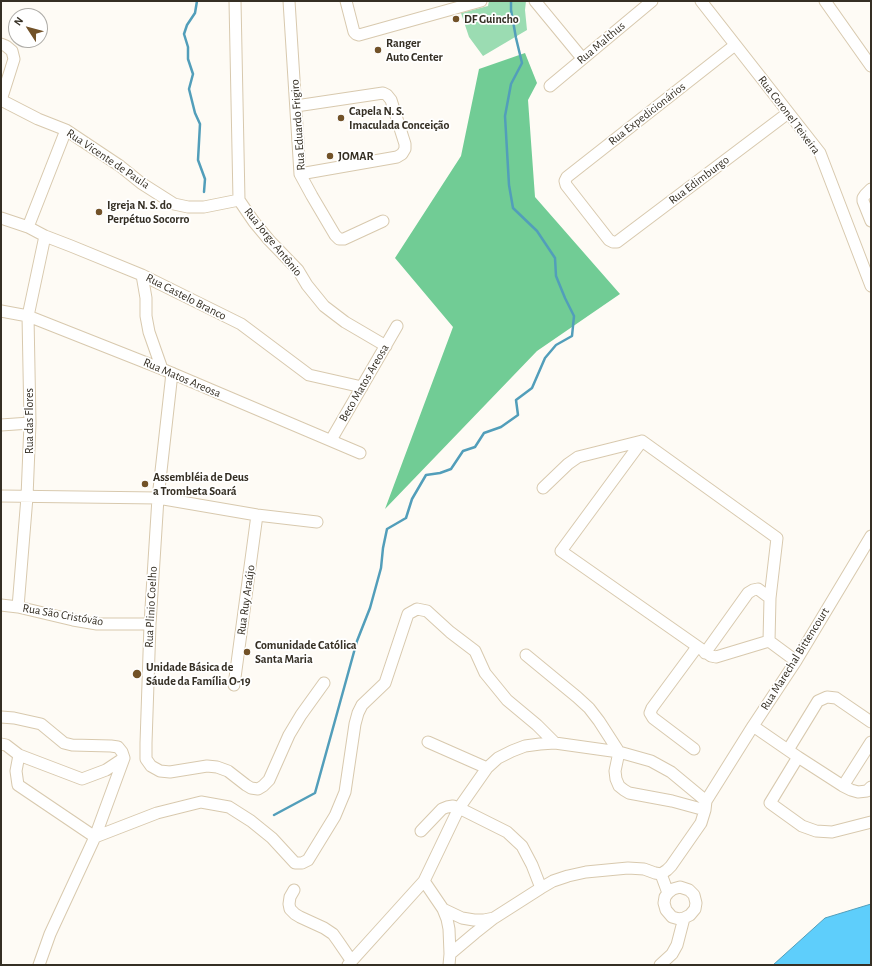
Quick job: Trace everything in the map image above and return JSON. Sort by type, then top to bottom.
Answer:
[{"type":"street","name":"Rua Jorge Antônio","points":[[235,1],[239,200],[269,240],[298,270],[307,285],[324,306],[345,322],[386,346]]},
{"type":"street","name":"Rua Eduardo Frigiro","points":[[289,1],[300,174],[335,236],[339,239],[344,240],[383,221]]},
{"type":"street","points":[[346,1],[354,32],[359,35],[481,1]]},
{"type":"street","points":[[534,1],[582,58]]},
{"type":"street","name":"Rua Malthus","points":[[550,86],[652,1]]},
{"type":"street","name":"Rua Coronel Teixeira","points":[[701,1],[820,153],[871,286]]},
{"type":"street","points":[[825,1],[871,66]]},
{"type":"street","points":[[1,44],[12,51],[14,59],[1,100]]},
{"type":"street","name":"Rua Expedicionários","points":[[609,240],[566,185],[565,181],[567,177],[735,45]]},
{"type":"street","points":[[296,106],[383,93],[391,100],[405,144],[405,149],[402,154],[397,157],[300,174]]},
{"type":"street","name":"Rua Vicente de Paula","points":[[1,100],[38,119],[66,130],[120,166],[141,183],[174,204],[188,207],[204,207],[239,200]]},
{"type":"street","name":"Rua Edimburgo","points":[[609,240],[617,242],[788,113]]},
{"type":"street","points":[[28,227],[66,130]]},
{"type":"street","points":[[871,189],[863,198],[863,201],[871,221]]},
{"type":"street","name":"Rua Castelo Branco","points":[[1,218],[28,227],[45,236],[142,275],[241,324],[309,375],[362,387]]},
{"type":"street","name":"Rua das Flores","points":[[18,607],[27,497],[30,422],[28,316],[45,236]]},
{"type":"street","points":[[142,275],[146,298],[146,316],[148,327],[167,371]]},
{"type":"street","name":"Rua Matos Areosa","points":[[1,311],[28,316],[167,371],[360,453]]},
{"type":"street","name":"Beco Matos Areosa","points":[[331,440],[397,326]]},
{"type":"street","name":"Rua Plinio Coelho","points":[[167,371],[150,624],[146,758],[151,766],[160,771],[170,772],[207,766],[217,766],[228,771],[251,788],[258,789],[264,786],[269,780],[289,735],[324,682]]},
{"type":"street","points":[[1,424],[30,422]]},
{"type":"street","points":[[642,441],[561,551],[711,656],[716,657],[768,641]]},
{"type":"street","points":[[543,488],[568,464],[578,457],[642,441],[777,538],[770,598],[768,641]]},
{"type":"street","points":[[1,496],[158,498],[257,515],[317,522]]},
{"type":"street","name":"Rua Ruy Araújo","points":[[234,685],[257,515]]},
{"type":"street","name":"Rua Marechal Bittencourt","points":[[661,874],[671,866],[702,823],[706,805],[718,782],[796,661],[871,536]]},
{"type":"street","points":[[694,749],[653,718],[650,713],[652,708],[748,593],[758,589],[770,598]]},
{"type":"street","name":"Rua São Cristóvão","points":[[1,605],[18,607],[97,624],[150,624]]},
{"type":"street","points":[[95,837],[157,813],[201,802],[229,807],[251,821],[272,838],[295,863],[302,863],[308,860],[335,816],[345,792],[358,713],[362,705],[385,683],[408,614],[418,609],[427,611],[450,632],[475,651],[486,673],[507,700],[537,725],[555,743]]},
{"type":"street","points":[[768,641],[796,661]]},
{"type":"street","points":[[526,655],[577,697],[599,720],[619,752],[615,772],[619,786],[629,793],[672,801],[706,805]]},
{"type":"street","points":[[788,750],[818,701],[826,697],[836,698],[871,722]]},
{"type":"street","points":[[1,717],[14,718],[41,724],[64,743],[72,745],[118,747],[124,758],[95,837],[50,934],[39,965]]},
{"type":"street","points":[[753,726],[798,757],[851,790],[858,792],[866,791],[871,787]]},
{"type":"street","points":[[428,742],[488,768]]},
{"type":"street","points":[[294,890],[290,897],[290,909],[300,917],[324,928],[333,934],[349,963],[424,881],[458,808],[488,768],[498,758],[525,746],[555,743],[619,752],[651,762],[671,772],[706,805]]},
{"type":"street","points":[[1,744],[6,744],[19,755],[82,779],[106,770],[124,758]]},
{"type":"street","points":[[844,786],[870,748]]},
{"type":"street","points":[[19,755],[16,771],[18,785],[95,837]]},
{"type":"street","points":[[798,757],[770,804],[802,826],[816,831],[832,832],[871,822]]},
{"type":"street","points":[[421,831],[442,809],[453,806],[458,808],[507,832],[522,846],[532,865],[541,888]]},
{"type":"street","points":[[450,960],[470,937],[494,918],[541,888],[568,876],[586,872],[628,868],[644,869],[661,874],[668,893]]},
{"type":"street","points":[[424,881],[443,909],[447,919],[450,960]]},
{"type":"street","points":[[680,887],[689,890],[694,895],[696,902],[695,909],[690,915],[684,918],[679,919],[672,917],[666,910],[664,903],[665,897],[668,893],[673,889],[680,887]]},
{"type":"street","points":[[443,909],[462,918],[474,920],[494,918]]},
{"type":"street","points":[[660,965],[672,954],[677,945],[684,918]]},
{"type":"green space","points":[[489,1],[526,1],[525,10],[527,30],[483,56],[469,37],[461,13],[488,6]]},
{"type":"green space","points":[[525,53],[537,83],[528,100],[535,197],[620,294],[537,351],[385,509],[453,327],[395,258],[461,156],[479,69]]},
{"type":"water","points":[[871,904],[871,965],[773,965],[825,918]]},
{"type":"waterway","points":[[197,1],[195,13],[187,25],[184,34],[188,47],[188,59],[193,74],[189,89],[195,113],[200,124],[198,160],[205,179],[204,192]]},
{"type":"waterway","points":[[274,815],[315,793],[357,641],[370,608],[381,568],[387,529],[406,518],[412,499],[426,475],[440,473],[451,469],[463,451],[475,447],[484,433],[501,427],[518,415],[516,400],[532,388],[545,358],[556,345],[572,336],[574,316],[556,276],[555,258],[537,231],[513,208],[509,185],[505,116],[511,84],[522,63],[511,10],[511,1]]},
{"type":"place","name":"DF Guincho","points":[[456,19]]},
{"type":"place","name":"Ranger Auto Center","points":[[378,50]]},
{"type":"place","name":"Capela N. S. Imaculada Conceição","points":[[341,118]]},
{"type":"place","name":"JOMAR","points":[[330,156]]},
{"type":"place","name":"Igreja N. S. do Perpétuo Socorro","points":[[99,212]]},
{"type":"place","name":"Assembléia de Deus a Trombeta Soará","points":[[145,484]]},
{"type":"place","name":"Comunidade Católica Santa Maria","points":[[247,652]]},
{"type":"place","name":"Unidade Básica de Sáude da Família O-19","points":[[137,674]]}]
